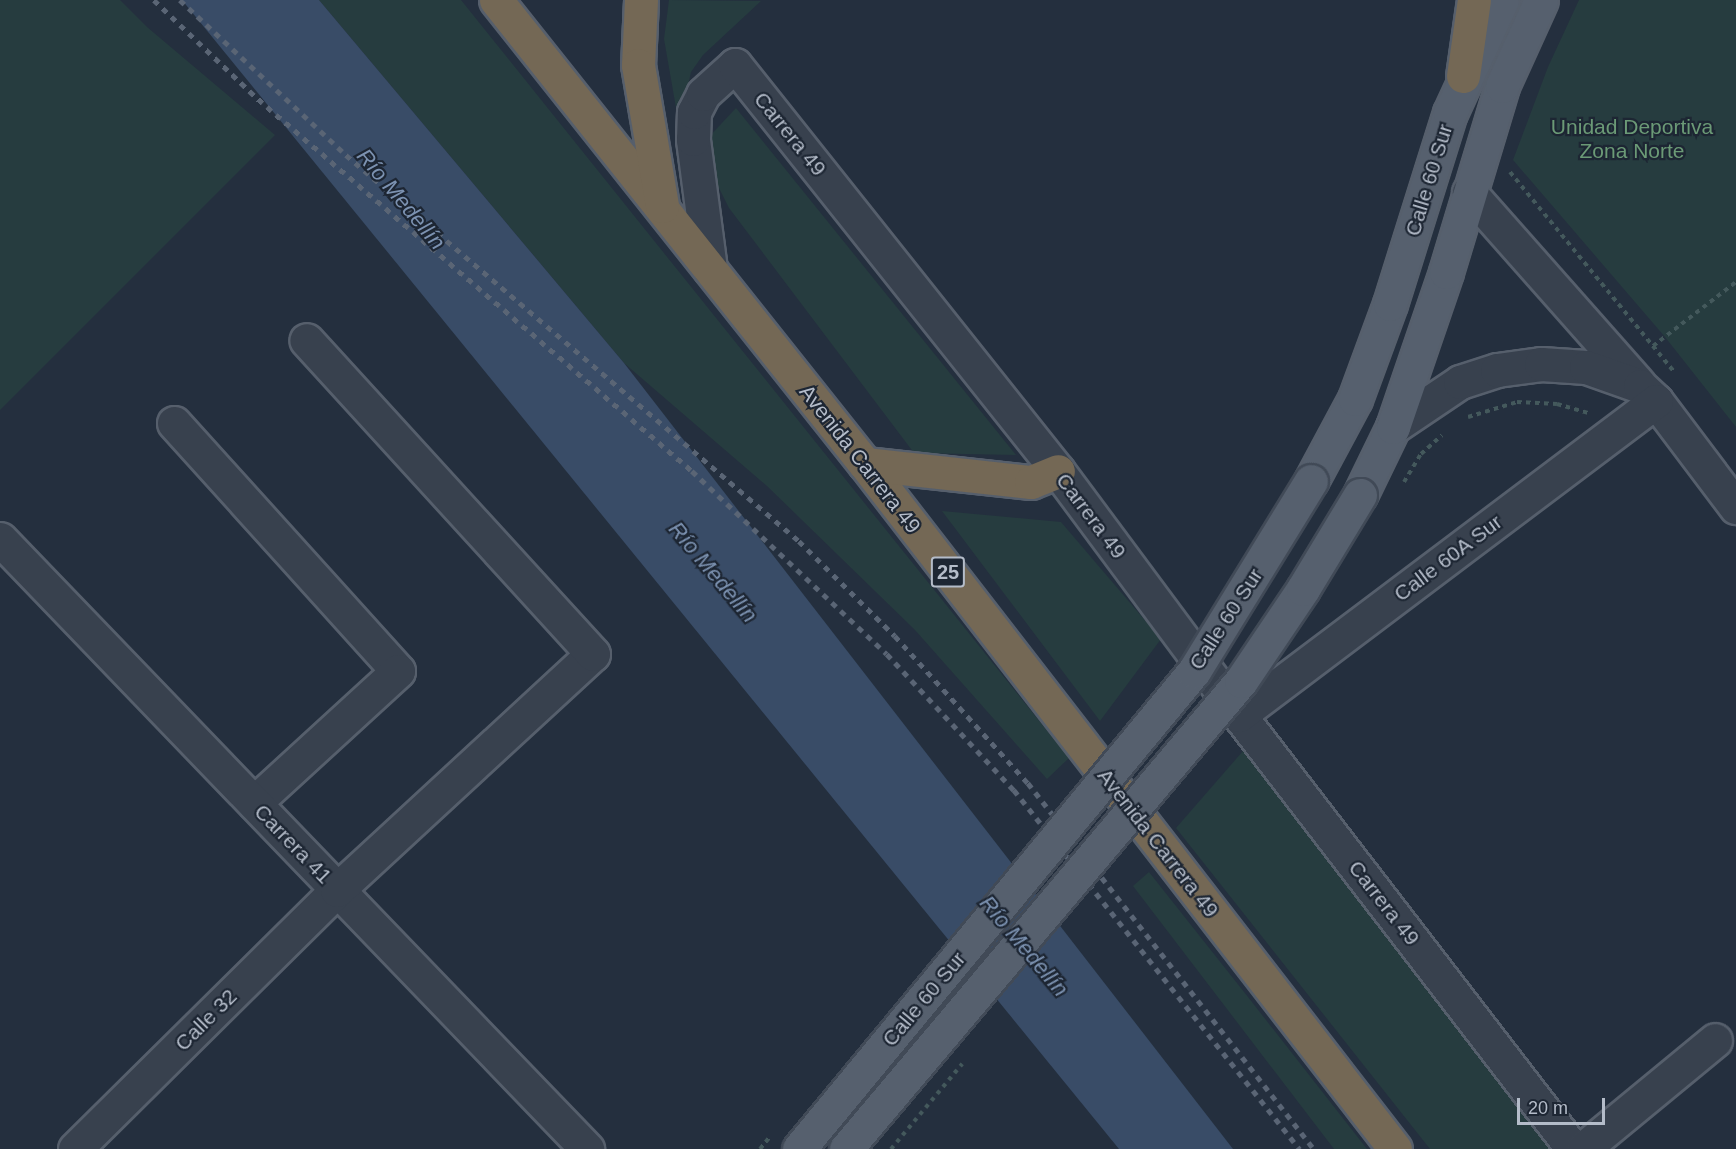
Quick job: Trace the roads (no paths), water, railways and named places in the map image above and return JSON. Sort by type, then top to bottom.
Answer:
[{"type":"highway","name":"Avenida Carrera 49","points":[[496,0],[865,464],[1395,1149]]},
{"type":"highway","points":[[641,0],[638,65],[663,208]]},
{"type":"highway","points":[[1463,76],[1474,0]]},
{"type":"highway","points":[[865,464],[1031,482],[1058,471]]},
{"type":"main road","name":"Calle 60 Sur","points":[[800,1149],[1194,671],[1311,481],[1355,399],[1463,76],[1502,0]]},
{"type":"main road","name":"Calle 60 Sur","points":[[846,1149],[1241,681],[1303,589],[1360,495],[1393,427],[1502,86],[1541,0]]},
{"type":"street","name":"Carrera 49","points":[[710,269],[693,139],[694,112],[703,94],[735,65],[1058,471],[1239,715],[1573,1149]]},
{"type":"street","points":[[1469,192],[1648,393],[1736,507]]},
{"type":"street","name":"Calle 32","points":[[75,1149],[338,890],[592,654],[306,340]]},
{"type":"street","points":[[1393,427],[1460,382],[1497,370],[1542,364],[1586,367],[1648,393]]},
{"type":"street","name":"Calle 60A Sur","points":[[1239,715],[1648,393]]},
{"type":"street","points":[[174,423],[398,671],[254,803]]},
{"type":"street","name":"Carrera 41","points":[[0,539],[587,1149]]},
{"type":"street","points":[[1583,1149],[1715,1040]]},
{"type":"water","name":"Río Medellín","points":[[182,0],[319,0],[624,363],[1233,1149],[1119,1149]]},
{"type":"railway","points":[[154,0],[258,99],[692,471],[887,654],[1014,790],[1300,1149]]},
{"type":"railway","points":[[180,0],[346,155],[799,541],[895,636],[1028,783],[1314,1149]]},
{"type":"park label","name":"Unidad Deportiva Zona Norte","points":[[1632,139]]}]
